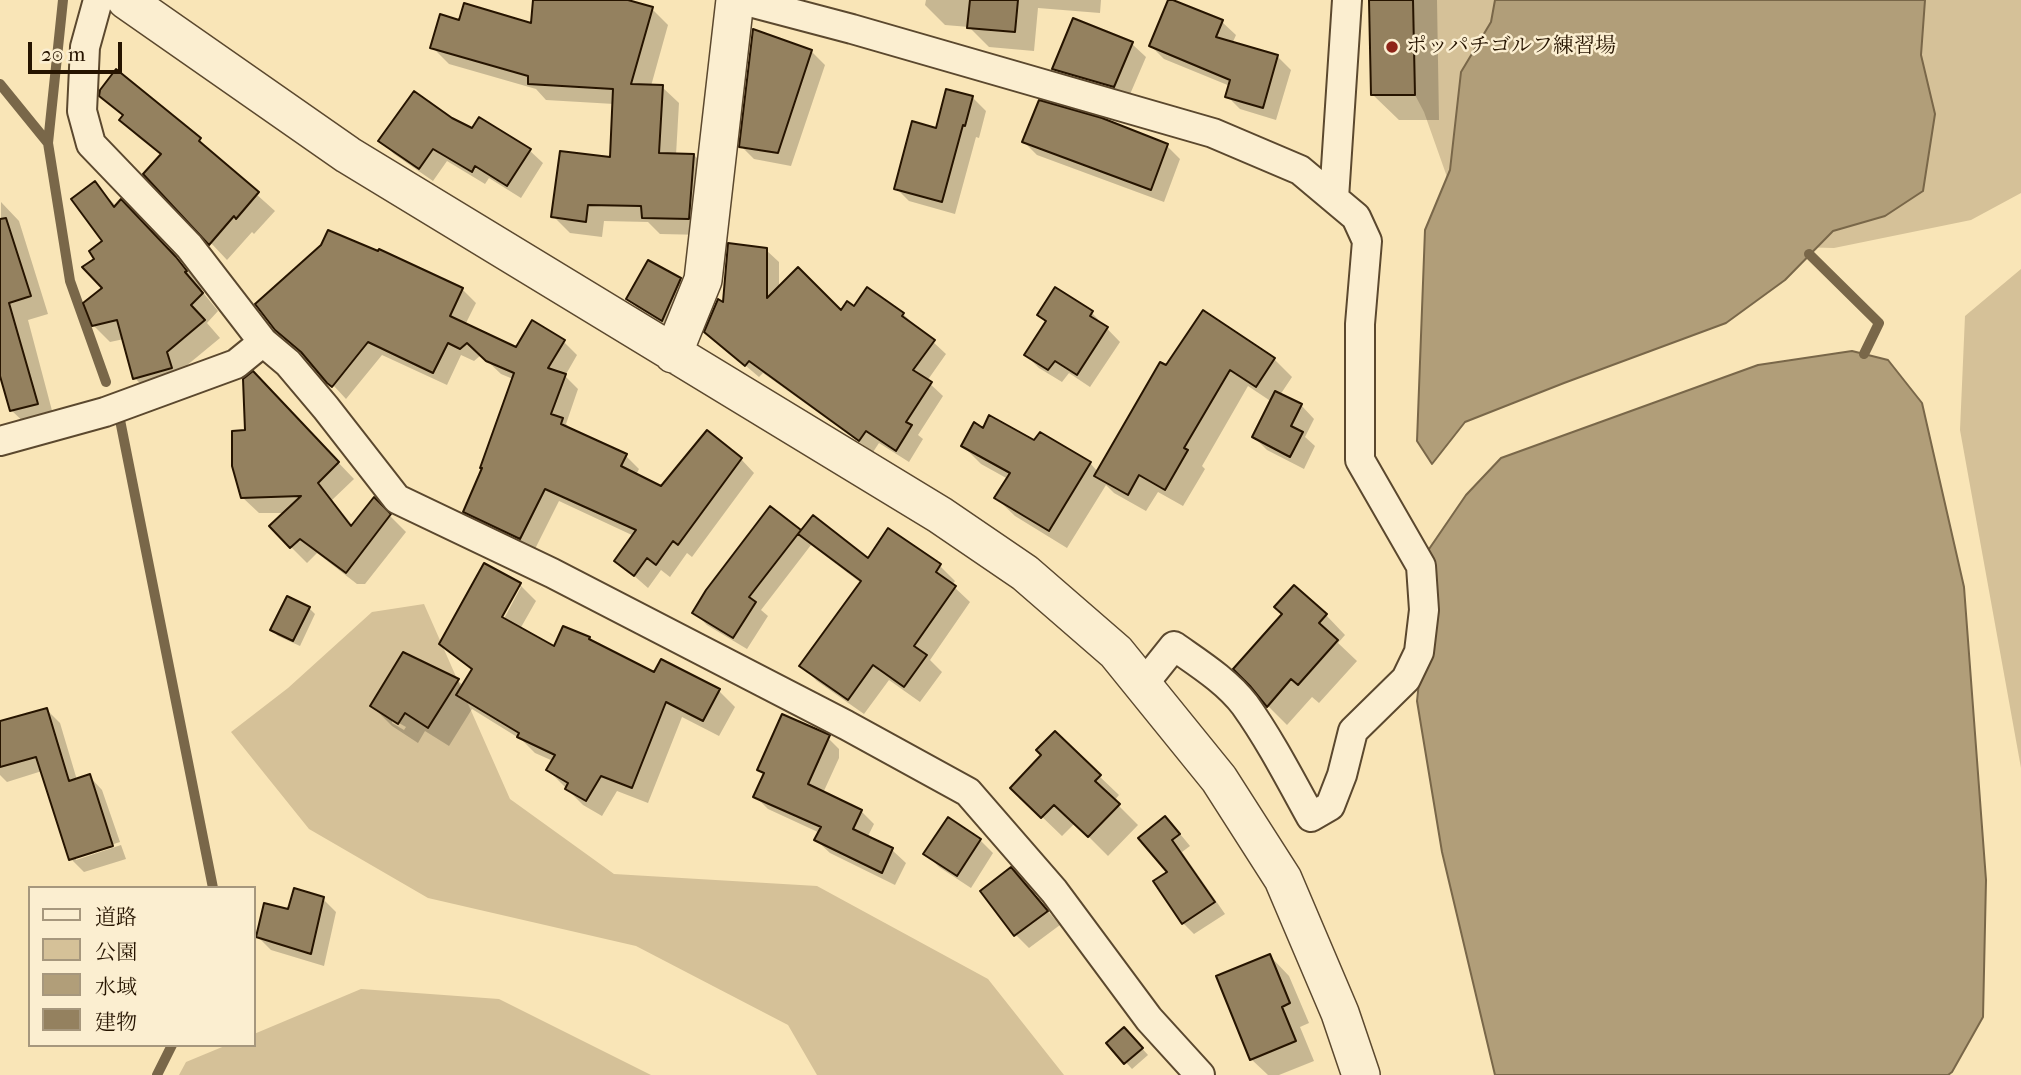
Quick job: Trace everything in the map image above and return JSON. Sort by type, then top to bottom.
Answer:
[{"type":"street","points":[[98,0],[85,47],[82,111],[91,145],[189,246],[263,342],[288,363],[397,499],[613,605],[846,725],[968,792],[1054,891],[1149,1019],[1200,1075]]},
{"type":"street","points":[[126,0],[348,155],[940,515],[1025,573],[1116,652],[1219,779],[1283,879],[1340,1013],[1361,1075]]},
{"type":"street","points":[[673,354],[703,280],[735,0]]},
{"type":"street","points":[[741,0],[852,29],[1213,133],[1300,170],[1356,217],[1367,241],[1360,324],[1360,460],[1421,566],[1424,610],[1419,652],[1406,679],[1353,731],[1342,775],[1330,806],[1311,817],[1243,703],[1205,667],[1174,646],[1142,686]]},
{"type":"street","points":[[1334,198],[1347,0]]},
{"type":"street","points":[[0,441],[105,412],[236,364],[263,342]]},
{"type":"green space","points":[[1413,0],[2021,0],[2021,193],[1971,220],[1834,248],[1469,239],[1424,112],[1415,95]]},
{"type":"green space","points":[[2021,269],[2021,768],[1960,430],[1965,316]]},
{"type":"green space","points":[[424,604],[510,799],[614,874],[817,886],[988,979],[1064,1075],[817,1075],[788,1025],[636,946],[428,898],[309,829],[231,732],[288,688],[372,612]]},
{"type":"green space","points":[[361,989],[499,999],[651,1075],[179,1075],[186,1062],[222,1047],[256,1047],[256,1033]]},
{"type":"water","points":[[1495,0],[1925,0],[1921,55],[1935,114],[1923,191],[1885,216],[1833,231],[1785,280],[1726,323],[1465,422],[1432,464],[1417,441],[1425,230],[1450,170],[1461,72],[1491,22]]},
{"type":"water","points":[[1852,351],[1888,360],[1922,403],[1964,587],[1986,880],[1983,1017],[1948,1075],[1495,1075],[1442,852],[1417,701],[1425,625],[1427,552],[1466,495],[1501,458],[1758,365]]},
{"type":"building","points":[[533,0],[628,0],[653,7],[631,84],[663,85],[659,153],[694,154],[689,219],[642,218],[641,206],[588,205],[586,222],[551,217],[560,151],[610,157],[613,89],[528,84],[528,76],[430,48],[440,14],[459,20],[464,3],[531,23]]},
{"type":"building","points":[[970,0],[1018,0],[1015,32],[967,28]]},
{"type":"building","points":[[1168,0],[1223,20],[1216,37],[1278,55],[1263,108],[1225,97],[1230,80],[1149,46]]},
{"type":"building","name":"ポッパチゴルフ練習場","points":[[1369,0],[1413,0],[1415,95],[1371,95]]},
{"type":"building","points":[[1073,18],[1133,42],[1114,87],[1052,69]]},
{"type":"building","points":[[753,29],[812,50],[778,153],[739,147]]},
{"type":"building","points":[[116,69],[201,138],[199,141],[259,192],[209,245],[143,174],[161,154],[119,120],[123,115],[99,96],[100,90]]},
{"type":"building","points":[[946,89],[973,96],[942,202],[894,189],[912,121],[936,128]]},
{"type":"building","points":[[414,91],[452,118],[472,128],[479,117],[531,149],[507,186],[475,166],[472,172],[433,149],[419,169],[378,141]]},
{"type":"building","points":[[1039,100],[1102,118],[1168,144],[1151,190],[1022,142]]},
{"type":"building","points":[[95,181],[114,207],[121,199],[176,257],[203,293],[191,305],[205,320],[167,352],[172,368],[133,379],[117,320],[92,326],[83,303],[102,288],[82,267],[94,259],[89,251],[102,241],[71,199]]},
{"type":"building","points":[[6,218],[31,296],[9,303],[38,404],[10,411],[0,376],[0,219]]},
{"type":"building","points":[[328,230],[378,251],[379,249],[463,288],[450,316],[516,347],[532,320],[565,340],[548,368],[566,374],[551,414],[563,418],[561,424],[627,454],[621,466],[661,486],[707,430],[742,458],[678,545],[673,541],[656,565],[647,558],[634,576],[614,561],[636,530],[545,489],[520,539],[463,512],[482,468],[514,373],[486,361],[467,343],[460,349],[448,343],[433,373],[368,342],[332,387],[301,352],[275,330],[255,304],[321,245]]},
{"type":"building","points":[[728,243],[767,248],[767,298],[798,267],[841,310],[847,301],[854,306],[867,287],[904,313],[902,316],[935,340],[913,370],[932,382],[906,422],[912,425],[896,451],[866,431],[859,441],[749,361],[745,366],[704,332],[718,299],[723,302]]},
{"type":"building","points":[[648,260],[681,278],[662,321],[626,299]]},
{"type":"building","points":[[1055,287],[1093,311],[1090,316],[1108,327],[1077,375],[1055,361],[1048,370],[1024,355],[1046,321],[1037,315]]},
{"type":"building","points":[[1203,310],[1275,358],[1256,387],[1230,370],[1184,448],[1188,450],[1165,490],[1139,475],[1128,495],[1094,476],[1160,362],[1166,365]]},
{"type":"building","points":[[253,371],[339,462],[318,483],[351,526],[374,497],[391,514],[346,573],[300,539],[290,548],[269,526],[301,496],[241,498],[232,466],[232,431],[245,430],[243,379]]},
{"type":"building","points":[[1275,391],[1302,404],[1291,426],[1303,432],[1290,457],[1252,437]]},
{"type":"building","points":[[989,415],[1034,440],[1040,432],[1091,462],[1049,531],[994,498],[1010,473],[961,446],[974,422],[983,428]]},
{"type":"building","points":[[770,506],[801,530],[749,597],[756,602],[733,638],[692,613],[706,590]]},
{"type":"building","points":[[813,515],[868,558],[888,528],[941,564],[936,572],[956,586],[914,646],[927,655],[904,687],[873,665],[848,700],[799,666],[861,581],[798,534]]},
{"type":"building","points":[[484,563],[521,583],[502,617],[554,646],[563,626],[590,637],[589,639],[654,672],[661,659],[720,689],[703,721],[666,702],[632,788],[601,776],[586,801],[565,789],[568,783],[546,770],[555,755],[517,737],[519,733],[456,695],[472,669],[439,644]]},
{"type":"building","points":[[1294,585],[1327,614],[1319,623],[1338,640],[1298,685],[1291,679],[1267,707],[1233,669],[1282,614],[1274,607]]},
{"type":"building","points":[[287,596],[310,607],[293,641],[270,630]]},
{"type":"building","points":[[403,652],[459,679],[428,728],[405,713],[398,724],[370,706]]},
{"type":"building","points":[[47,708],[69,781],[90,774],[113,846],[69,860],[36,757],[0,767],[0,721]]},
{"type":"building","points":[[782,714],[830,735],[808,784],[862,810],[853,829],[893,848],[882,873],[814,840],[821,827],[753,797],[764,773],[757,770]]},
{"type":"building","points":[[1055,731],[1101,775],[1095,781],[1120,804],[1088,837],[1054,805],[1041,818],[1010,788],[1041,755],[1036,750]]},
{"type":"building","points":[[1165,816],[1180,834],[1172,840],[1215,902],[1182,924],[1153,881],[1167,872],[1138,838]]},
{"type":"building","points":[[948,817],[981,839],[957,876],[923,854]]},
{"type":"building","points":[[1011,867],[1048,911],[1014,936],[980,891]]},
{"type":"building","points":[[294,888],[324,897],[311,954],[256,937],[264,903],[288,909]]},
{"type":"building","points":[[1270,954],[1290,1003],[1282,1007],[1296,1041],[1250,1060],[1216,976]]},
{"type":"building","points":[[1124,1027],[1143,1048],[1124,1064],[1106,1043]]},
{"type":"waterway","points":[[63,0],[48,143],[70,281],[106,382]]},
{"type":"waterway","points":[[0,84],[48,143]]},
{"type":"waterway","points":[[1809,254],[1879,323],[1864,354]]},
{"type":"waterway","points":[[120,420],[213,886]]},
{"type":"waterway","points":[[157,1075],[171,1047]]},
{"type":"place","name":"ポッパチゴルフ練習場","points":[[1392,47]]}]
